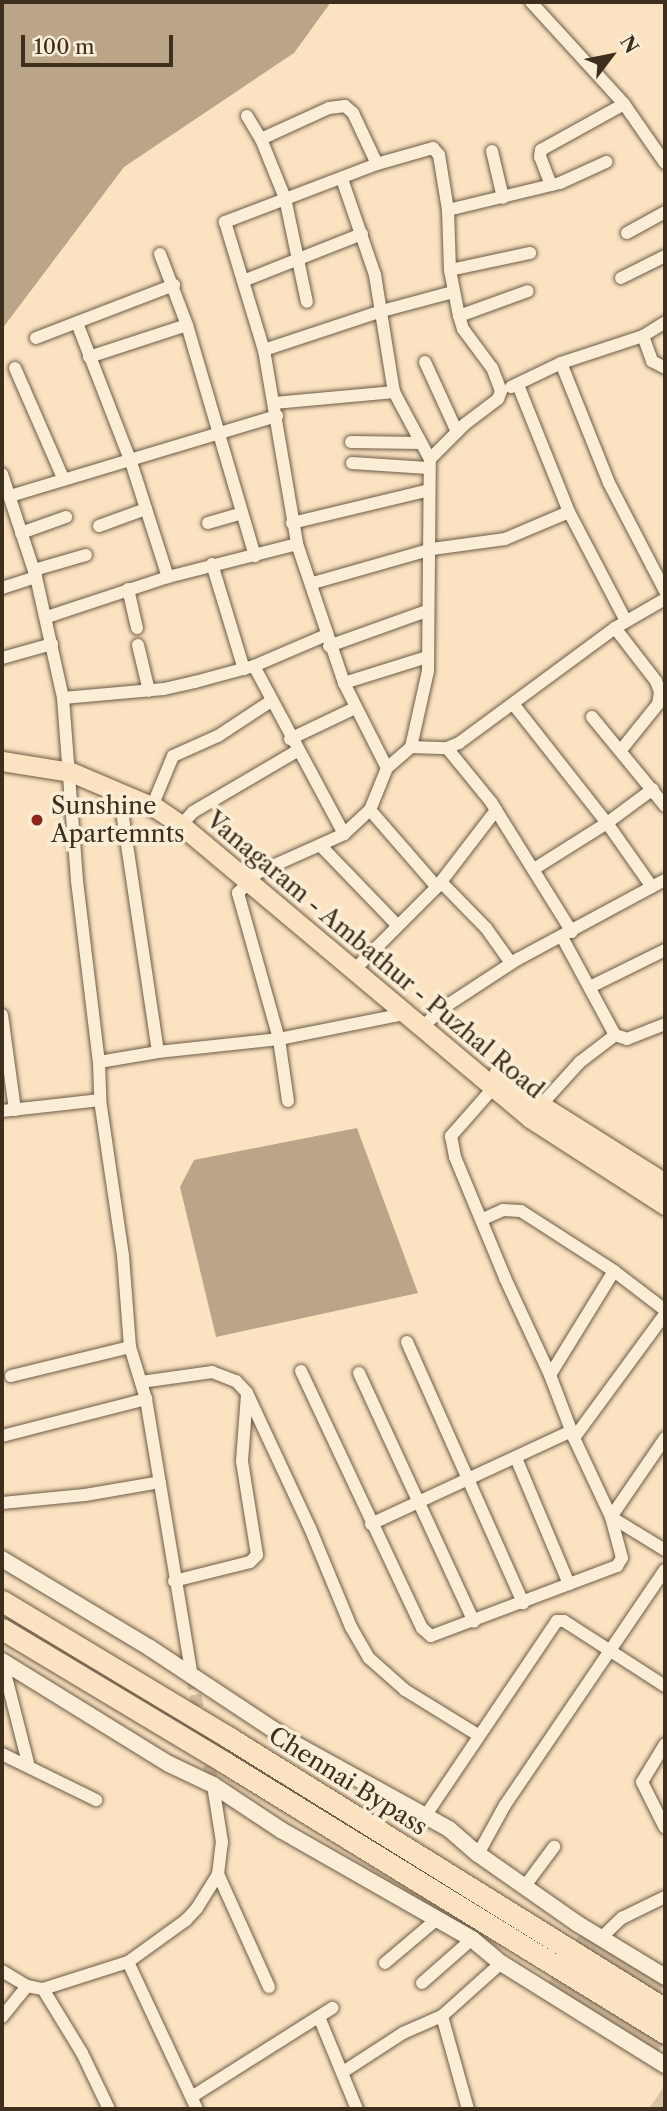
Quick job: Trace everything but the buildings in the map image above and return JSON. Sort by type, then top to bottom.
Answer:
[{"type":"highway","name":"Chennai Bypass","points":[[2,1601],[228,1737],[665,2009]]},
{"type":"highway","name":"Chennai Bypass","points":[[2,1629],[224,1762],[665,2034]]},
{"type":"main road","points":[[2,748],[70,767],[156,797],[184,821]]},
{"type":"main road","name":"Vanagaram - Ambathur - Puzhal Road","points":[[2,761],[70,767],[184,821],[253,877],[404,1014],[424,1025],[530,1118],[665,1205]]},
{"type":"main road","points":[[253,877],[360,963],[424,1025],[541,1105],[665,1183]]},
{"type":"street","points":[[531,2],[624,104],[665,163]]},
{"type":"street","points":[[551,185],[540,157],[541,150],[624,104]]},
{"type":"street","points":[[261,139],[329,108],[345,106],[353,113],[377,164]]},
{"type":"street","points":[[247,116],[261,139],[285,198],[307,302]]},
{"type":"street","points":[[352,463],[429,464],[457,432],[498,399],[501,391],[492,368],[463,329],[459,316],[450,270],[448,210],[439,155],[433,148],[377,164],[225,222],[264,350],[297,544],[313,583],[328,640],[344,683],[387,768]]},
{"type":"street","points":[[492,150],[503,198]]},
{"type":"street","points":[[448,210],[551,185],[606,162]]},
{"type":"street","points":[[288,1101],[279,1040],[238,893],[253,877],[344,834],[370,810],[387,768],[411,747],[429,671],[427,611],[432,549],[429,464],[394,392],[382,311],[362,234],[342,179]]},
{"type":"street","points":[[627,233],[665,212]]},
{"type":"street","points":[[243,281],[362,234]]},
{"type":"street","points":[[450,270],[530,253]]},
{"type":"street","points":[[160,254],[187,325],[255,556]]},
{"type":"street","points":[[621,278],[665,256]]},
{"type":"street","points":[[36,338],[174,285]]},
{"type":"street","points":[[459,316],[528,291]]},
{"type":"street","points":[[264,350],[382,311],[453,292]]},
{"type":"street","points":[[501,391],[561,363],[643,336],[665,322]]},
{"type":"street","points":[[77,324],[131,462],[168,577]]},
{"type":"street","points":[[89,357],[187,325]]},
{"type":"street","points":[[643,336],[658,365]]},
{"type":"street","points":[[425,362],[457,432]]},
{"type":"street","points":[[561,363],[609,483],[665,591]]},
{"type":"street","points":[[15,368],[64,480]]},
{"type":"street","points":[[518,384],[569,512],[620,624],[660,686],[658,704],[621,750]]},
{"type":"street","points":[[8,503],[64,480],[131,462],[275,410],[394,392]]},
{"type":"street","points":[[351,442],[421,443]]},
{"type":"street","points":[[2,474],[8,503],[21,533],[47,617],[64,698],[77,881],[99,1062],[100,1100],[123,1256],[130,1347],[146,1399],[192,1677]]},
{"type":"street","points":[[292,523],[429,490]]},
{"type":"street","points":[[99,526],[146,509]]},
{"type":"street","points":[[313,583],[432,549],[505,539],[569,512]]},
{"type":"street","points":[[208,523],[242,513]]},
{"type":"street","points":[[21,533],[66,517]]},
{"type":"street","points":[[47,617],[212,564],[297,544]]},
{"type":"street","points":[[2,588],[86,555]]},
{"type":"street","points":[[212,564],[249,668],[271,701],[344,834]]},
{"type":"street","points":[[128,589],[137,628]]},
{"type":"street","points":[[411,747],[447,748],[459,743],[514,705],[620,624],[665,599]]},
{"type":"street","points":[[64,698],[149,691],[249,668],[328,640],[427,611]]},
{"type":"street","points":[[2,658],[52,644]]},
{"type":"street","points":[[138,645],[149,691]]},
{"type":"street","points":[[344,683],[427,657]]},
{"type":"street","points":[[156,797],[173,756],[218,736],[271,701]]},
{"type":"street","points":[[658,704],[665,716]]},
{"type":"street","points":[[514,705],[607,823],[652,887]]},
{"type":"street","points":[[290,739],[355,708]]},
{"type":"street","points":[[592,717],[665,806]]},
{"type":"street","points":[[447,748],[496,810],[534,869],[615,1035],[627,1039],[665,1024]]},
{"type":"street","points":[[184,821],[297,751]]},
{"type":"street","points":[[534,869],[607,823],[653,789]]},
{"type":"street","points":[[119,791],[159,1052]]},
{"type":"street","points":[[370,810],[439,885],[486,928],[511,963]]},
{"type":"street","points":[[360,963],[439,885],[496,810]]},
{"type":"street","points":[[320,845],[398,926]]},
{"type":"street","points":[[424,1025],[471,988],[511,963],[665,880]]},
{"type":"street","points":[[590,987],[665,950]]},
{"type":"street","points":[[99,1062],[159,1052],[279,1040],[404,1014]]},
{"type":"street","points":[[2,1015],[8,1111],[100,1100]]},
{"type":"street","points":[[541,1105],[580,1062],[615,1035]]},
{"type":"street","points":[[301,1371],[371,1524],[427,1634],[436,1636],[620,1563],[620,1548],[611,1517],[572,1434],[550,1374],[505,1278],[456,1157],[451,1136],[495,1086]]},
{"type":"street","points":[[371,1524],[419,1500],[572,1434],[665,1312],[614,1272],[521,1211],[503,1210],[483,1219]]},
{"type":"street","points":[[550,1374],[614,1272]]},
{"type":"street","points":[[407,1342],[523,1603]]},
{"type":"street","points":[[10,1376],[130,1347]]},
{"type":"street","points":[[141,1382],[212,1372],[236,1381],[247,1393],[364,1650],[382,1671],[405,1690],[478,1735]]},
{"type":"street","points":[[359,1373],[474,1622]]},
{"type":"street","points":[[174,1581],[250,1562],[257,1555],[242,1461],[247,1393]]},
{"type":"street","points":[[2,1436],[146,1399]]},
{"type":"street","points":[[611,1517],[665,1438]]},
{"type":"street","points":[[516,1458],[569,1584]]},
{"type":"street","points":[[2,1503],[160,1482]]},
{"type":"street","points":[[611,1517],[665,1550]]},
{"type":"street","points":[[2,1559],[150,1648],[295,1744],[449,1829],[478,1854],[525,1886],[602,1937],[662,1972]]},
{"type":"street","points":[[478,1854],[505,1805],[665,1570]]},
{"type":"street","points":[[426,1815],[557,1621],[564,1621],[665,1686]]},
{"type":"street","points":[[2,1661],[29,1767]]},
{"type":"street","points":[[2,1661],[169,1763],[213,1785],[281,1830],[472,1939],[501,1964],[665,2065]]},
{"type":"street","points":[[665,1744],[642,1782],[665,1828]]},
{"type":"street","points":[[2,1754],[96,1800]]},
{"type":"street","points":[[2,1971],[27,1986],[43,1989],[128,1962],[186,1920],[197,1908],[218,1874],[222,1842],[213,1785]]},
{"type":"street","points":[[525,1886],[554,1847]]},
{"type":"street","points":[[218,1874],[269,1987]]},
{"type":"street","points":[[602,1937],[622,1918],[665,1897]]},
{"type":"street","points":[[384,1963],[437,1919]]},
{"type":"street","points":[[422,1983],[472,1939]]},
{"type":"street","points":[[128,1962],[197,2109]]},
{"type":"street","points":[[343,2072],[403,2033],[442,2016],[501,1964]]},
{"type":"street","points":[[2,2017],[27,1986]]},
{"type":"street","points":[[43,1989],[82,2053],[109,2109]]},
{"type":"street","points":[[193,2096],[332,2008]]},
{"type":"street","points":[[442,2016],[468,2109]]},
{"type":"street","points":[[319,2017],[357,2109]]},
{"type":"shaded area","points":[[2,2],[331,2],[294,53],[124,167],[2,329]]},
{"type":"shaded area","points":[[357,1128],[418,1293],[216,1337],[180,1187],[194,1160]]},
{"type":"shaded area","points":[[581,1932],[665,1984],[658,1996],[574,1944]]},
{"type":"shaded area","points":[[555,1973],[664,2041],[656,2054],[547,1986]]},
{"type":"shaded area","points":[[665,2085],[665,2109],[649,2109]]},
{"type":"tunnel","points":[[192,1677],[213,1785]]},
{"type":"place","name":"Sunshine Apartemnts","points":[[37,820]]}]
